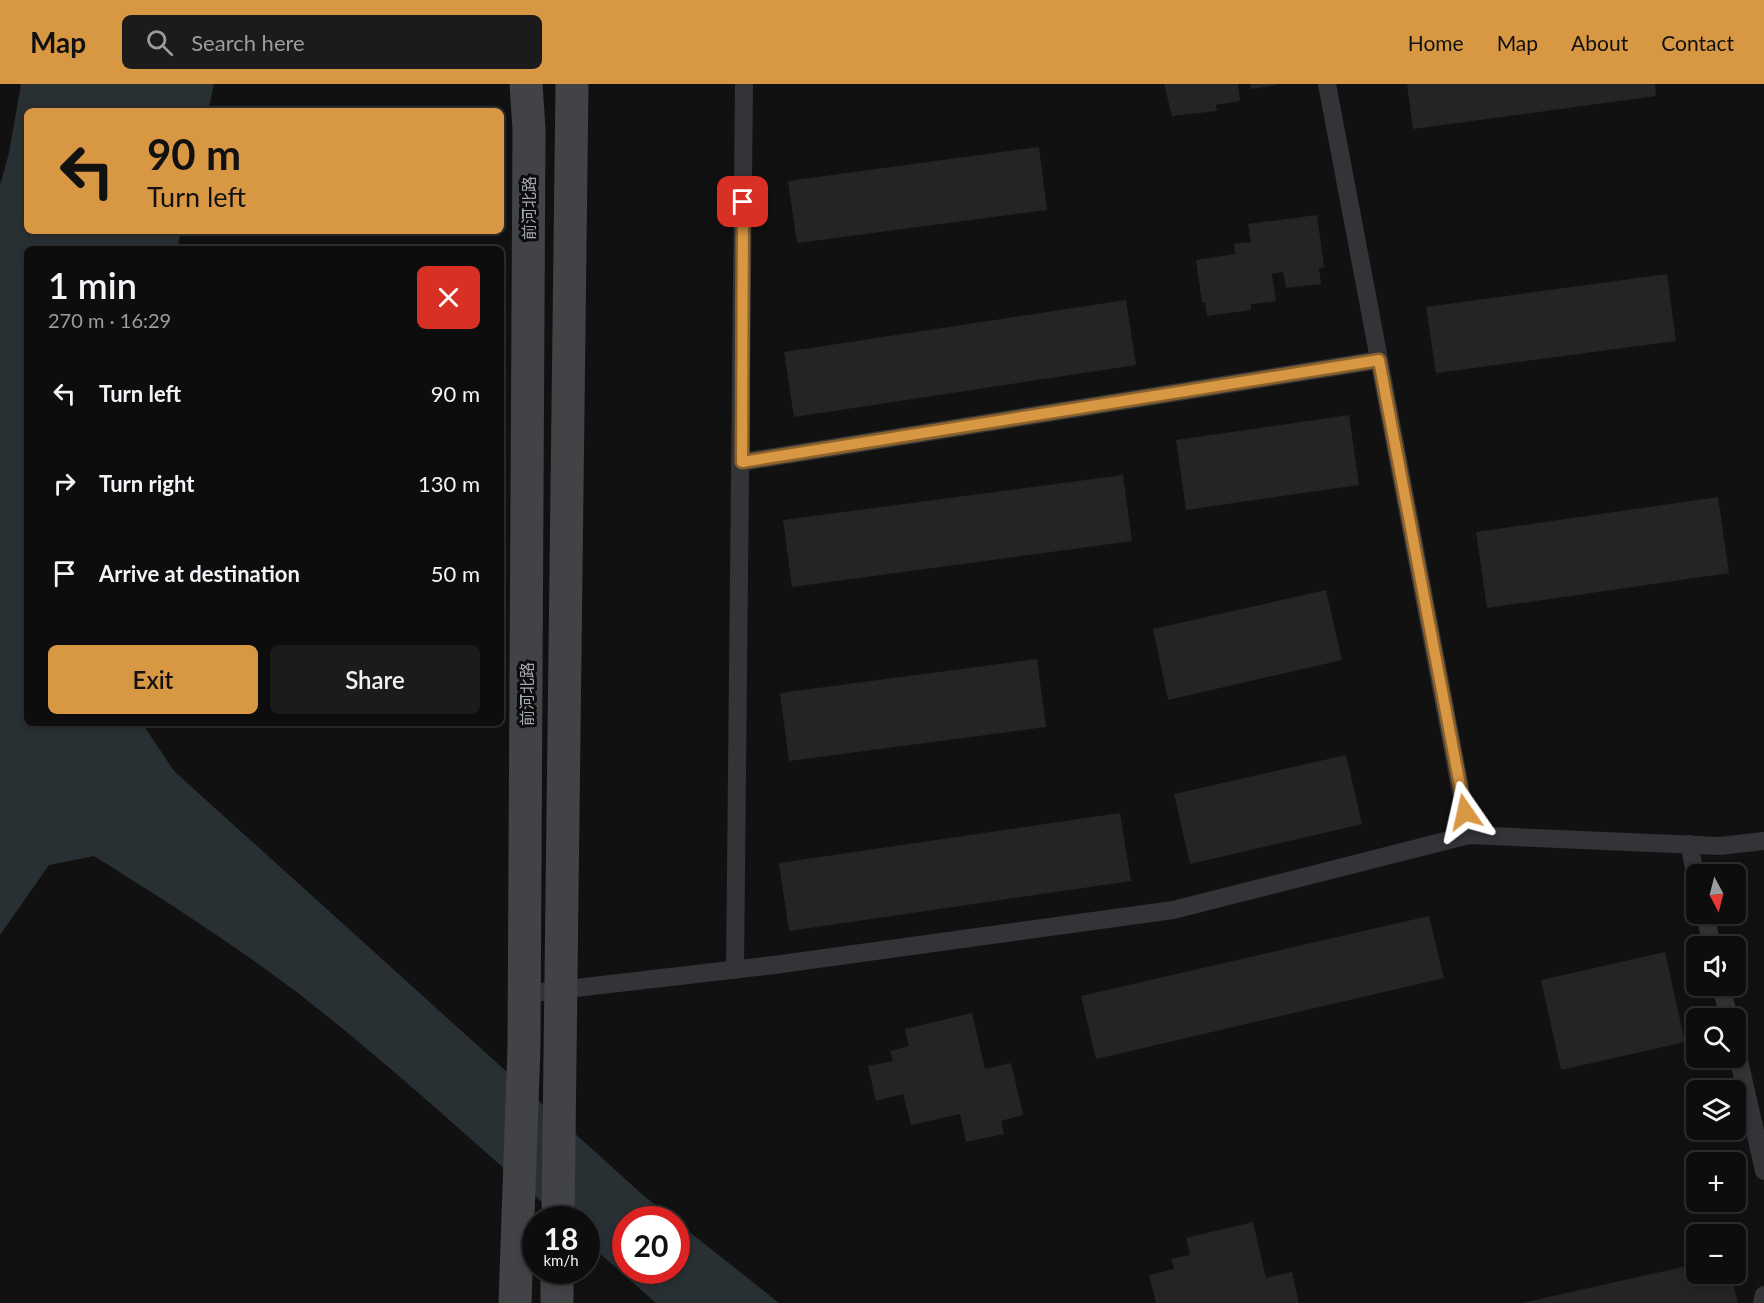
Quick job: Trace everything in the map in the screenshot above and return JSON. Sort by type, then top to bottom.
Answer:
[{"type":"main road","name":"前河北路","points":[[515,1298],[524,1046],[529,152],[526,84]]},
{"type":"main road","points":[[558,1206],[572,84]]},
{"type":"main road","points":[[557,1284],[557,1303]]},
{"type":"lane","points":[[735,970],[742,462],[744,84]]},
{"type":"lane","points":[[1328,84],[1469,835]]},
{"type":"lane","points":[[742,462],[1379,360]]},
{"type":"lane","points":[[524,994],[735,970],[1173,910],[1469,835],[1720,846],[1764,841]]},
{"type":"lane","points":[[1689,844],[1693,864]]},
{"type":"lane","points":[[1741,1068],[1764,1172]]},
{"type":"lane","points":[[1762,1303],[1764,1295]]},
{"type":"shaded area","points":[[21,84],[214,84],[209,108],[24,108],[24,234],[180,234],[178,246],[24,246],[24,726],[144,726],[174,771],[657,1206],[612,1206],[612,1264],[600,1253],[600,1206],[546,1206],[399,1076],[298,993],[198,922],[94,856],[49,865],[0,935],[0,185],[9,153]]},
{"type":"shaded area","points":[[690,1232],[779,1303],[656,1303],[635,1284],[690,1284]]},
{"type":"building","points":[[1164,84],[1238,84],[1240,101],[1216,105],[1217,111],[1172,116]]},
{"type":"building","points":[[1250,84],[1277,84],[1277,85],[1251,89]]},
{"type":"building","points":[[1407,84],[1655,84],[1656,96],[1413,129]]},
{"type":"building","points":[[1039,147],[1047,210],[797,243],[788,181]]},
{"type":"building","points":[[1317,215],[1324,267],[1319,268],[1321,284],[1286,288],[1283,272],[1272,274],[1276,301],[1251,304],[1251,310],[1207,316],[1205,302],[1202,303],[1196,260],[1235,254],[1234,244],[1251,242],[1248,224]]},
{"type":"building","points":[[1667,274],[1676,341],[1436,373],[1426,307]]},
{"type":"building","points":[[1126,300],[1136,365],[794,417],[784,352]]},
{"type":"building","points":[[1349,415],[1359,485],[1186,510],[1176,440]]},
{"type":"building","points":[[1123,475],[1132,541],[792,587],[783,520]]},
{"type":"building","points":[[1718,497],[1729,573],[1487,608],[1476,532]]},
{"type":"building","points":[[1326,590],[1342,660],[1168,700],[1153,629]]},
{"type":"building","points":[[1037,659],[1046,727],[789,761],[780,693]]},
{"type":"building","points":[[1346,755],[1362,824],[1190,864],[1174,794]]},
{"type":"building","points":[[1120,813],[1131,881],[789,931],[779,863]]},
{"type":"building","points":[[1429,916],[1444,978],[1096,1059],[1081,996]]},
{"type":"building","points":[[1665,952],[1685,1042],[1561,1070],[1541,980]]},
{"type":"building","points":[[972,1013],[985,1069],[1011,1063],[1023,1115],[1001,1121],[1004,1134],[966,1142],[960,1114],[911,1125],[903,1094],[876,1101],[868,1066],[893,1061],[890,1051],[909,1046],[905,1029]]},
{"type":"building","points":[[1253,1222],[1266,1278],[1292,1272],[1299,1303],[1156,1303],[1149,1275],[1174,1269],[1171,1259],[1190,1255],[1186,1238]]},
{"type":"building","points":[[1686,1266],[1686,1284],[1733,1284],[1738,1303],[1522,1303]]},
{"type":"route","points":[[743,202],[742,462],[1379,360],[1465,812]]}]
